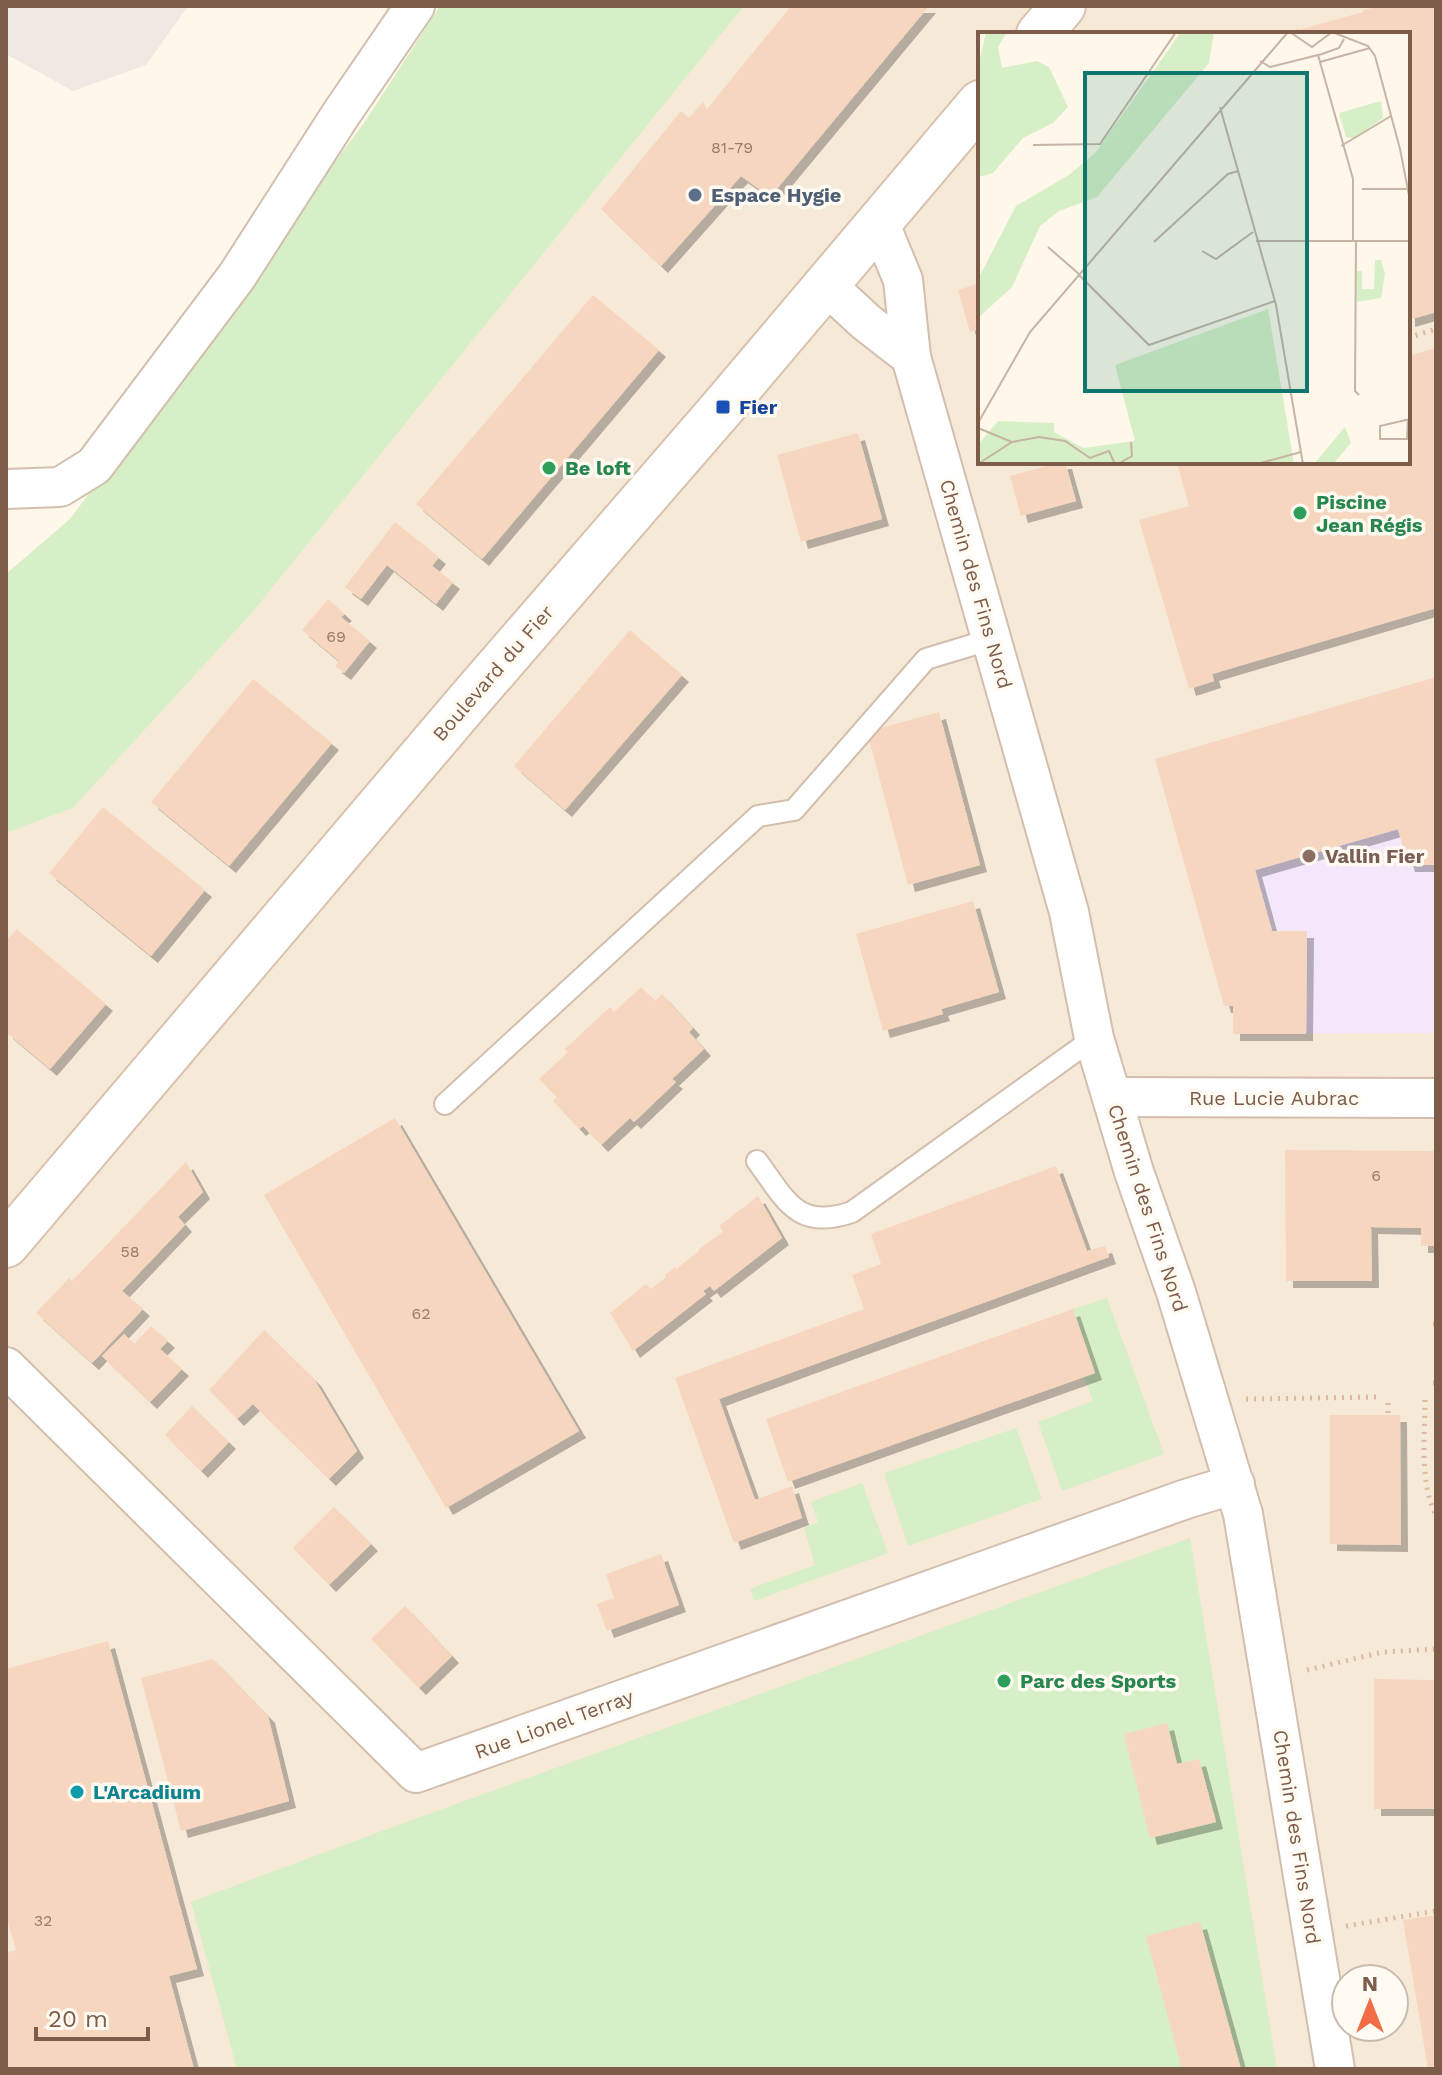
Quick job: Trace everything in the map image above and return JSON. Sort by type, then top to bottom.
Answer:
[{"type":"main road","points":[[1041,32],[1063,6]]},
{"type":"main road","name":"Boulevard du Fier","points":[[6,1245],[978,105]]},
{"type":"street","points":[[6,489],[60,487],[94,466],[237,276],[415,6]]},
{"type":"street","name":"Chemin des Fins Nord","points":[[879,222],[903,280],[911,357],[1069,912],[1094,1038],[1235,1484],[1250,1547],[1335,2069]]},
{"type":"street","points":[[825,284],[866,322],[911,357]]},
{"type":"street","name":"Rue Lucie Aubrac","points":[[1112,1097],[1436,1098]]},
{"type":"street","name":"Rue Lionel Terray","points":[[6,1367],[416,1773],[1171,1504],[1235,1484]]},
{"type":"lane","points":[[445,1104],[758,816],[794,810],[926,659],[992,639]]},
{"type":"lane","points":[[757,1161],[791,1207],[804,1214],[819,1218],[852,1212],[1094,1038]]},
{"type":"path","points":[[1410,337],[1436,329]]},
{"type":"path","points":[[1210,1406],[1234,1399],[1382,1397]]},
{"type":"path","points":[[1425,1400],[1425,1476],[1436,1515]]},
{"type":"path","points":[[1388,1403],[1388,1415]]},
{"type":"path","points":[[1271,1678],[1383,1652],[1436,1649]]},
{"type":"path","points":[[1313,1932],[1436,1911]]},
{"type":"shaded area","points":[[6,6],[188,6],[146,65],[73,91],[6,54]]},
{"type":"shaded area","points":[[744,6],[1436,6],[1436,2069],[6,2069],[6,833],[73,808],[251,614]]},
{"type":"shaded area","name":"Vallin Fier","points":[[1436,677],[1436,1033],[1233,1034],[1233,1007],[1224,1006],[1155,759]]},
{"type":"green space","points":[[440,6],[744,6],[251,614],[73,808],[6,833],[6,574],[70,519],[366,120]]},
{"type":"green space","points":[[1107,1298],[1164,1454],[1062,1491],[1038,1422],[1093,1401],[1084,1377],[1095,1373],[1073,1309]]},
{"type":"green space","points":[[1016,1428],[1042,1499],[908,1546],[884,1473]]},
{"type":"green space","points":[[862,1483],[888,1553],[754,1601],[750,1589],[815,1565],[804,1528],[818,1522],[811,1502]]},
{"type":"green space","name":"Parc des Sports","points":[[1190,1538],[1277,2069],[237,2069],[191,1902]]},
{"type":"building","points":[[791,6],[929,6],[770,197],[741,176],[661,266],[601,209],[681,111],[689,118],[703,102],[707,109]]},
{"type":"building","points":[[1382,6],[1436,6],[1436,312],[1410,319],[1410,32],[1292,32]]},
{"type":"building","points":[[978,284],[978,330],[970,332],[958,290]]},
{"type":"building","points":[[593,295],[659,350],[482,559],[416,504]]},
{"type":"building","name":"Piscine Jean Régis","points":[[1436,348],[1436,608],[1212,674],[1214,681],[1189,689],[1139,520],[1189,506],[1178,464],[1410,464],[1410,355]]},
{"type":"building","points":[[858,433],[882,519],[801,542],[777,455]]},
{"type":"building","points":[[1066,464],[1076,501],[1021,516],[1010,476]]},
{"type":"building","points":[[395,522],[439,557],[432,566],[453,582],[436,604],[387,565],[361,599],[345,587]]},
{"type":"building","points":[[328,599],[345,614],[341,617],[370,641],[344,673],[335,666],[339,661],[302,630]]},
{"type":"building","points":[[630,630],[682,675],[565,810],[514,766]]},
{"type":"building","name":"Vallin Fier","points":[[1436,677],[1436,865],[1408,865],[1398,829],[1255,870],[1272,931],[1307,931],[1306,1034],[1233,1034],[1233,1006],[1224,1006],[1155,759]]},
{"type":"building","points":[[253,679],[332,743],[229,866],[151,802]]},
{"type":"building","points":[[939,712],[980,865],[908,885],[867,732]]},
{"type":"building","points":[[103,807],[205,890],[151,956],[49,873]]},
{"type":"building","points":[[973,901],[999,992],[941,1009],[943,1014],[883,1031],[856,934]]},
{"type":"building","points":[[17,929],[106,1004],[50,1069],[6,1032],[6,941]]},
{"type":"building","points":[[641,987],[655,1001],[662,994],[693,1028],[689,1032],[704,1049],[672,1079],[676,1082],[634,1122],[630,1118],[601,1145],[583,1126],[579,1129],[553,1101],[557,1097],[539,1079],[568,1052],[565,1049],[610,1007],[614,1012]]},
{"type":"building","points":[[395,1118],[579,1431],[446,1508],[264,1195]]},
{"type":"building","points":[[1285,1150],[1436,1151],[1436,1246],[1421,1246],[1421,1228],[1371,1227],[1372,1281],[1286,1281]]},
{"type":"building","points":[[186,1162],[203,1192],[178,1217],[185,1225],[122,1291],[143,1309],[92,1363],[36,1313],[69,1278],[72,1281]]},
{"type":"building","points":[[1056,1166],[1087,1251],[1105,1246],[1109,1257],[719,1399],[755,1500],[792,1486],[802,1518],[734,1543],[675,1378],[864,1309],[852,1275],[881,1264],[871,1234]]},
{"type":"building","points":[[758,1196],[782,1238],[714,1291],[710,1286],[703,1291],[706,1294],[633,1351],[610,1313],[646,1284],[651,1289],[723,1232],[719,1226]]},
{"type":"building","points":[[1073,1309],[1095,1373],[788,1482],[766,1419]]},
{"type":"building","points":[[151,1326],[168,1341],[160,1349],[182,1369],[150,1402],[102,1356],[124,1334],[134,1344]]},
{"type":"building","points":[[264,1330],[314,1379],[357,1451],[329,1479],[253,1404],[237,1419],[209,1390]]},
{"type":"building","points":[[192,1406],[229,1442],[201,1471],[165,1435]]},
{"type":"building","points":[[1330,1415],[1400,1415],[1401,1545],[1330,1544]]},
{"type":"building","points":[[334,1507],[371,1544],[329,1585],[293,1548]]},
{"type":"building","points":[[661,1554],[679,1605],[607,1631],[597,1604],[614,1598],[606,1574]]},
{"type":"building","points":[[405,1606],[452,1656],[419,1688],[371,1639]]},
{"type":"building","name":"L'Arcadium","points":[[108,1641],[197,1969],[169,1976],[194,2069],[6,2069],[6,1953],[16,1950],[6,1915],[6,1669]]},
{"type":"building","points":[[213,1659],[268,1716],[289,1801],[181,1831],[141,1678]]},
{"type":"building","points":[[1374,1679],[1436,1680],[1436,1809],[1374,1809]]},
{"type":"building","points":[[1167,1723],[1177,1764],[1199,1759],[1216,1822],[1150,1838],[1124,1734]]},
{"type":"building","points":[[1436,1915],[1436,2068],[1428,2069],[1403,1920]]},
{"type":"building","points":[[1200,1922],[1241,2069],[1182,2069],[1146,1936]]},
{"type":"place","name":"Espace Hygie","points":[[695,195]]},
{"type":"place","name":"Fier","points":[[723,407]]},
{"type":"place","name":"Be loft","points":[[549,468]]},
{"type":"place","name":"Piscine Jean Régis","points":[[1300,513]]},
{"type":"place","name":"Vallin Fier","points":[[1309,856]]},
{"type":"place","name":"Parc des Sports","points":[[1004,1681]]},
{"type":"place","name":"L'Arcadium","points":[[77,1792]]}]
